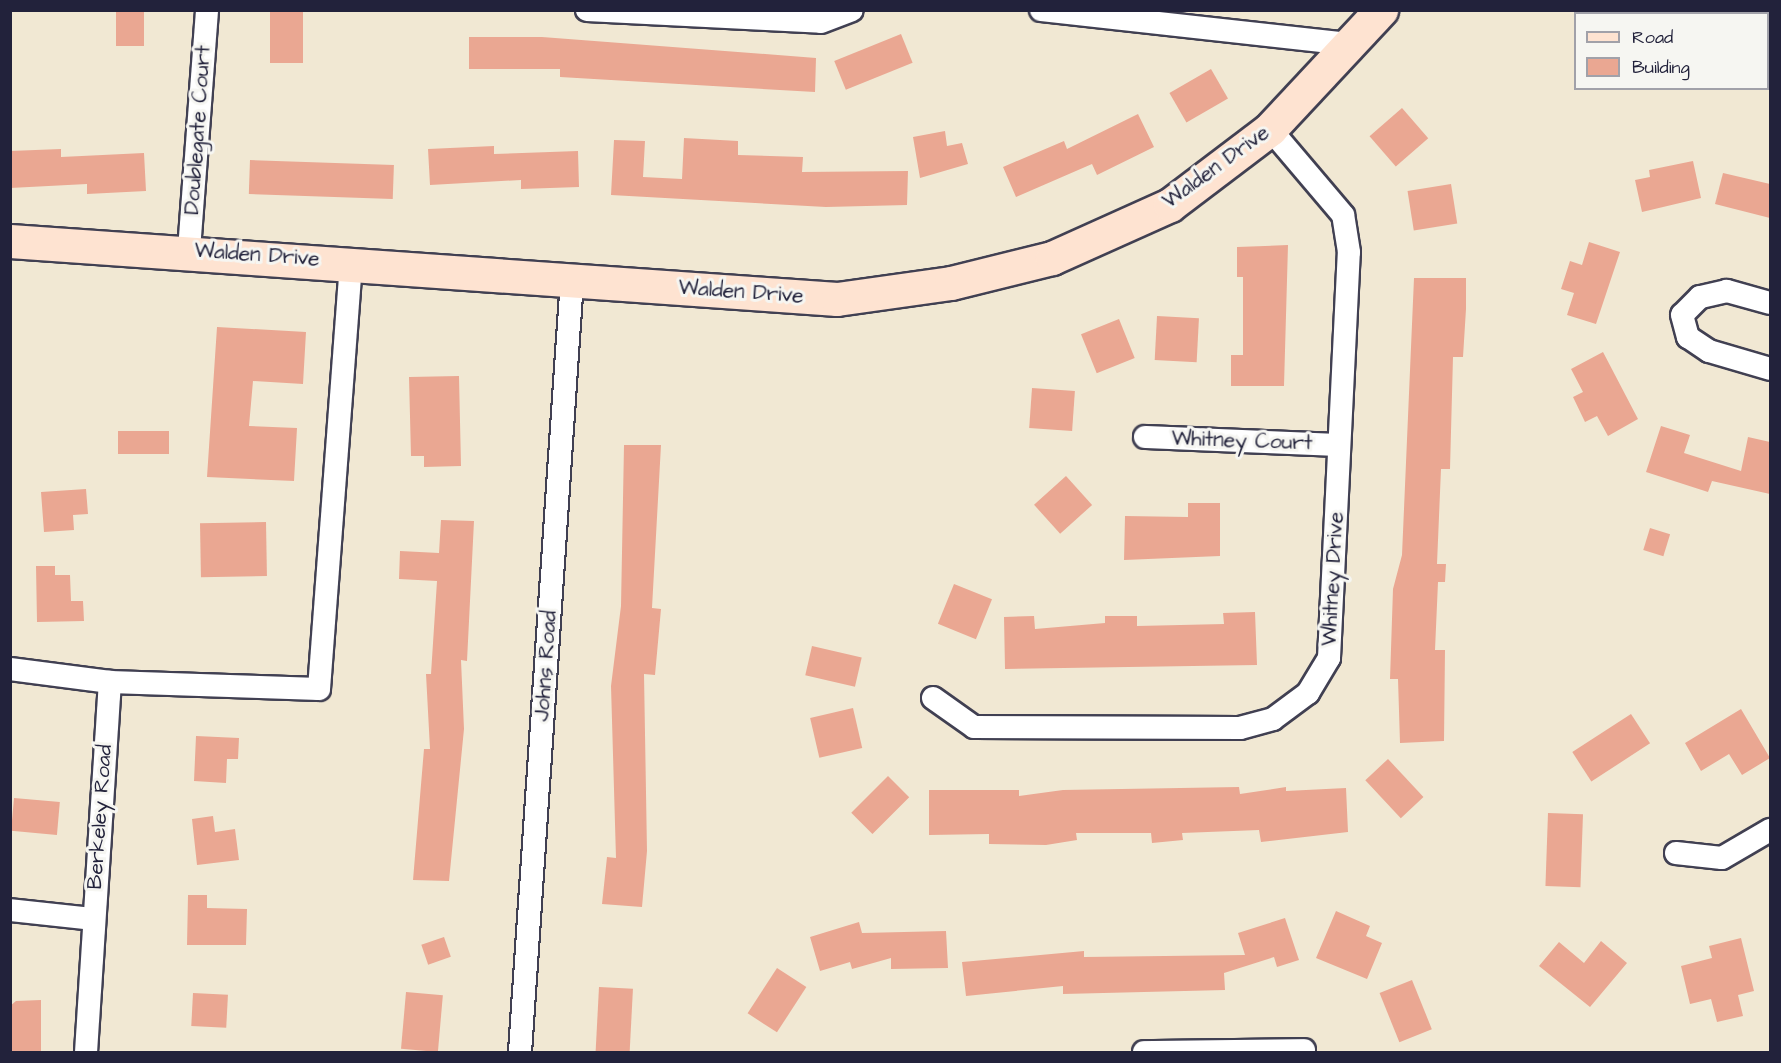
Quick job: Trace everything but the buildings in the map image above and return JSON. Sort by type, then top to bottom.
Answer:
[{"type":"street","name":"Doublegate Court","points":[[189,250],[207,10]]},
{"type":"street","points":[[587,10],[821,22],[852,10]]},
{"type":"street","points":[[1041,10],[1351,44]]},
{"type":"street","name":"Walden Drive","points":[[10,241],[189,250],[837,299],[951,283],[1052,258],[1170,205],[1270,129],[1381,10]]},
{"type":"street","name":"Whitney Drive","points":[[933,698],[974,727],[1240,728],[1273,719],[1308,693],[1329,658],[1349,252],[1343,215],[1270,129]]},
{"type":"street","points":[[10,669],[110,682],[319,689],[351,263]]},
{"type":"street","name":"Johns Road","points":[[520,1053],[572,280]]},
{"type":"street","points":[[1770,303],[1727,291],[1700,297],[1682,315],[1688,337],[1709,351],[1770,369]]},
{"type":"street","name":"Whitney Court","points":[[1145,437],[1339,445]]},
{"type":"street","name":"Berkeley Road","points":[[86,1053],[110,682]]},
{"type":"street","points":[[1676,853],[1722,858],[1770,830]]},
{"type":"street","points":[[10,910],[93,919]]},
{"type":"street","points":[[1144,1053],[1304,1050]]}]
